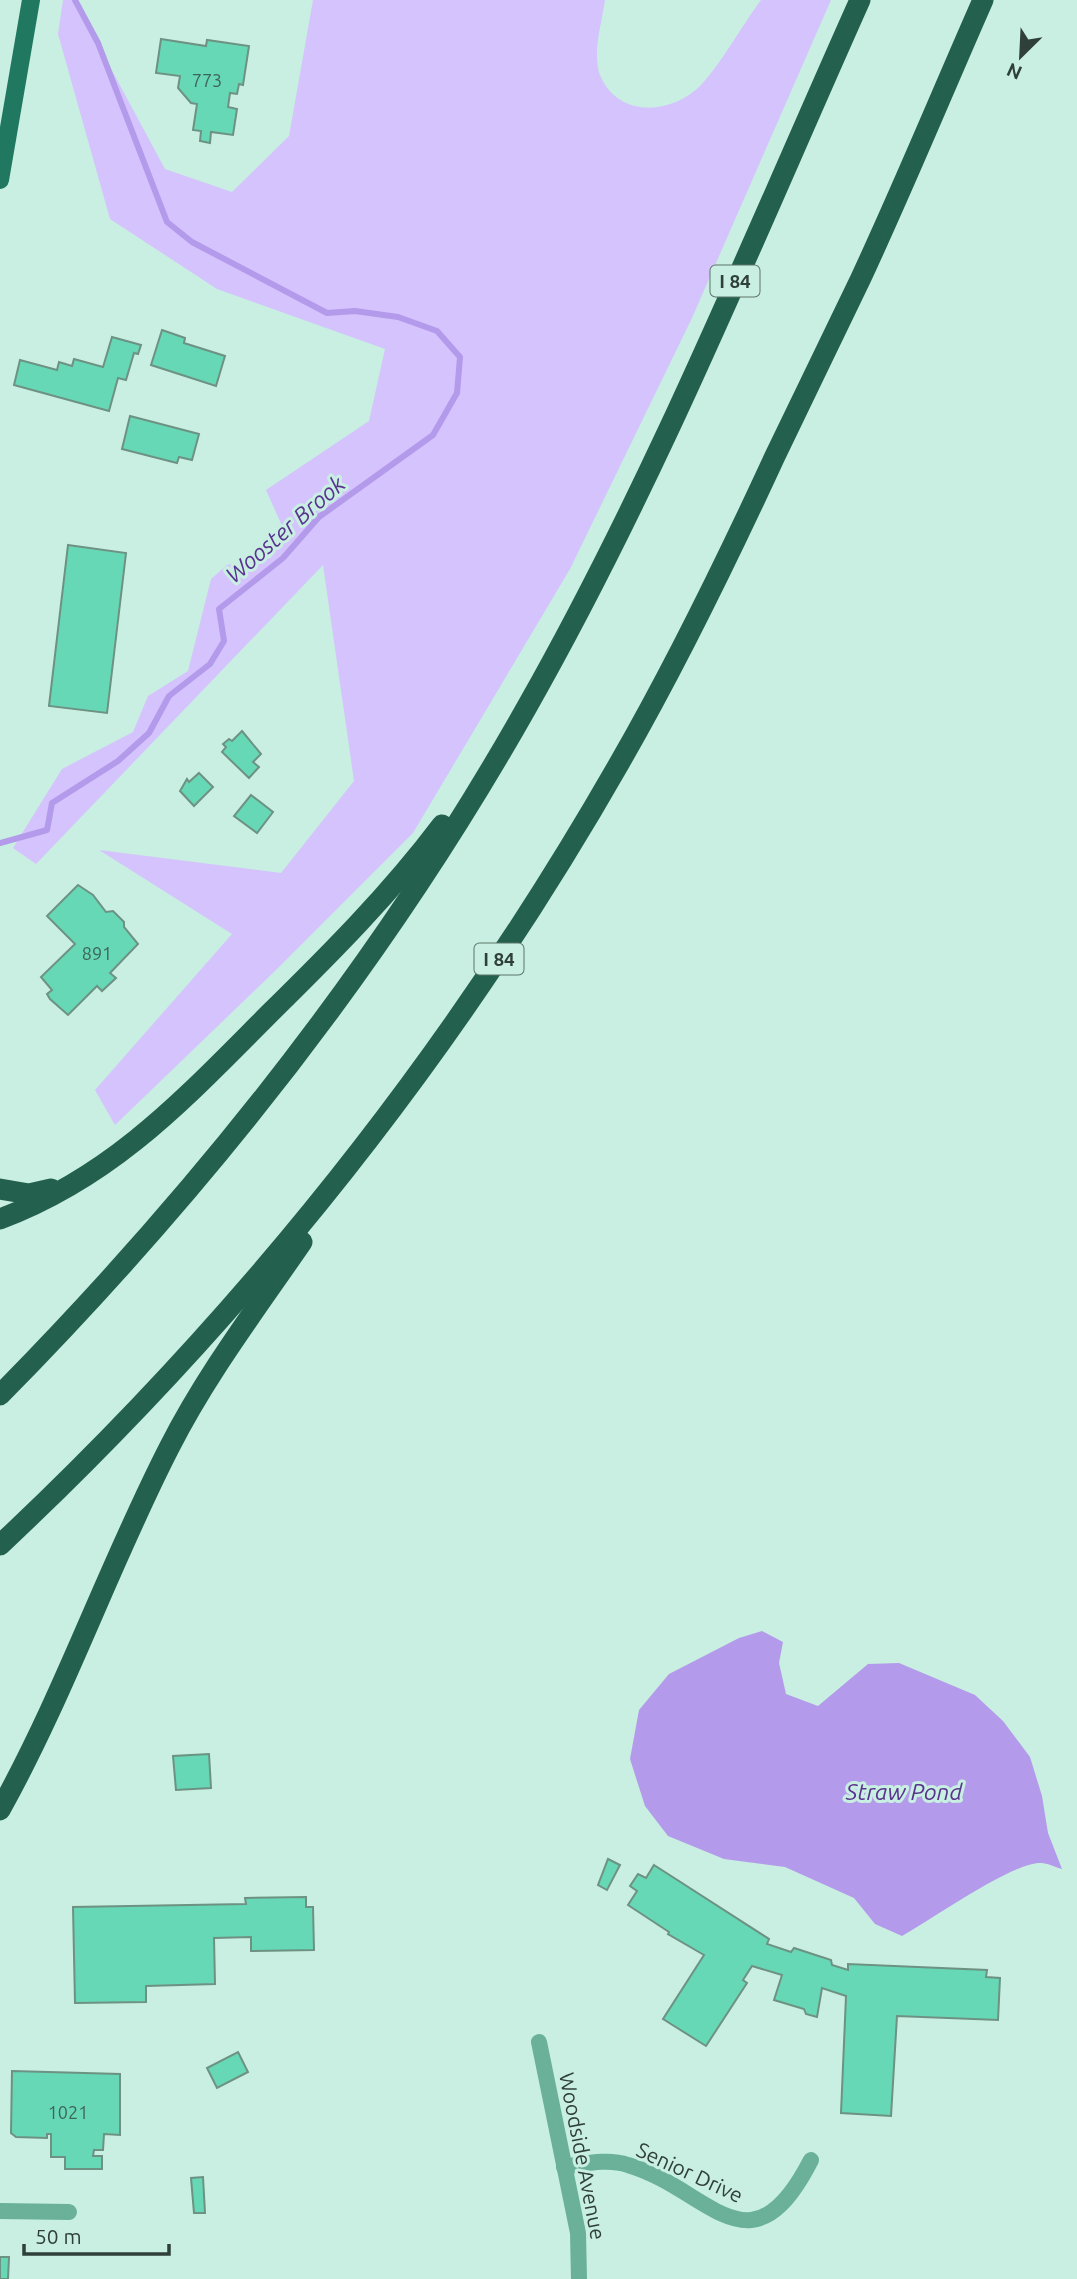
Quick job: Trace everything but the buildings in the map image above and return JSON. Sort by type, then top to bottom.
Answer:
[{"type":"highway","name":"I 84","points":[[0,1395],[135,1252],[295,1059],[401,911],[527,707],[643,483],[860,0]]},
{"type":"highway","name":"I 84","points":[[0,1545],[100,1448],[215,1324],[329,1191],[483,984],[564,858],[669,674],[860,279],[983,0]]},
{"type":"highway","points":[[0,1219],[62,1191],[98,1170],[159,1124],[368,914],[430,840],[527,707]]},
{"type":"highway","points":[[0,1810],[36,1742],[138,1512],[188,1412],[235,1338],[433,1054]]},
{"type":"highway","points":[[0,1189],[29,1194],[47,1190],[98,1170]]},
{"type":"main road","points":[[0,180],[31,0]]},
{"type":"street","name":"Woodside Avenue","points":[[538,2042],[578,2233],[579,2279]]},
{"type":"street","name":"Senior Drive","points":[[564,2167],[603,2162],[629,2165],[676,2187],[722,2214],[748,2220],[781,2208],[795,2191],[811,2160]]},
{"type":"street","points":[[0,2211],[69,2212]]},
{"type":"shaded area","points":[[63,0],[74,0],[165,169],[232,192],[289,136],[313,0],[605,0],[597,47],[600,75],[608,89],[619,99],[647,108],[676,102],[702,84],[761,0],[831,0],[692,318],[570,569],[413,833],[115,1125],[95,1090],[232,934],[99,850],[281,873],[354,781],[323,565],[36,864],[13,848],[62,769],[133,732],[148,696],[188,671],[211,579],[227,565],[271,558],[283,528],[266,490],[369,421],[385,349],[217,289],[110,219],[58,34]]},
{"type":"water","name":"Straw Pond","points":[[762,1631],[783,1642],[779,1663],[786,1694],[818,1706],[868,1664],[899,1663],[975,1695],[1003,1721],[1030,1757],[1042,1796],[1048,1833],[1062,1869],[1041,1863],[1011,1872],[902,1936],[875,1924],[854,1898],[785,1867],[724,1859],[668,1836],[645,1806],[630,1759],[639,1710],[669,1674],[739,1638]]},
{"type":"waterway","name":"Wooster Brook","points":[[0,843],[47,830],[52,803],[118,761],[149,733],[169,696],[210,664],[224,641],[219,609],[283,558],[319,517],[433,435],[457,393],[460,357],[437,331],[398,317],[355,311],[327,313],[192,242],[167,222],[98,43],[75,0]]}]
